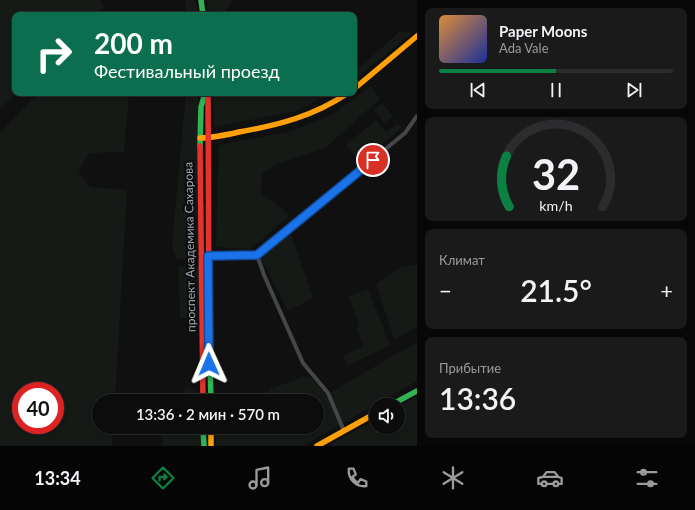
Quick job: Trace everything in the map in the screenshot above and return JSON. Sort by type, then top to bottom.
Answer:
[{"type":"street","points":[[201,0],[203,12]]},
{"type":"street","points":[[357,87],[416,38]]},
{"type":"street","name":"проспект Академика Сахарова","points":[[203,394],[200,138],[201,108],[206,96]]},
{"type":"street","name":"проспект Академика Сахарова","points":[[207,96],[209,138],[208,256],[211,394]]},
{"type":"street","points":[[200,138],[209,138],[296,120],[337,101],[344,96]]},
{"type":"street","points":[[208,256],[257,255],[405,133],[417,116]]},
{"type":"street","points":[[201,199],[209,199]]},
{"type":"street","points":[[257,255],[264,275],[303,363],[328,393],[344,431]]},
{"type":"street","points":[[202,275],[209,274]]},
{"type":"street","points":[[202,341],[209,341]]},
{"type":"street","points":[[404,398],[417,391]]},
{"type":"street","points":[[317,446],[369,417]]},
{"type":"street","points":[[203,434],[204,446]]},
{"type":"street","points":[[211,434],[211,446]]},
{"type":"shaded area","points":[[0,0],[100,0],[104,8],[99,12],[12,12],[13,96],[0,109]]},
{"type":"shaded area","points":[[185,0],[195,0],[199,12],[186,12]]},
{"type":"shaded area","points":[[206,0],[233,0],[225,12],[209,12]]},
{"type":"shaded area","points":[[400,31],[412,33],[357,78],[357,70]]},
{"type":"shaded area","points":[[371,86],[380,99],[325,148],[277,164],[262,174],[261,193],[290,215],[251,249],[216,247],[219,145],[288,132],[332,115]]},
{"type":"shaded area","points":[[36,96],[129,96],[124,152],[90,153],[78,171],[90,187],[127,190],[115,394],[92,394],[92,434],[113,434],[112,446],[0,446],[0,133]]},
{"type":"shaded area","points":[[186,96],[198,96],[199,252],[191,260],[176,259],[172,245]]},
{"type":"shaded area","points":[[213,96],[326,96],[296,111],[214,127]]},
{"type":"shaded area","points":[[382,103],[393,116],[384,123],[374,110]]},
{"type":"shaded area","points":[[376,120],[386,132],[398,123],[402,128],[360,162],[346,145]]},
{"type":"shaded area","points":[[204,148],[205,197],[203,197]]},
{"type":"shaded area","points":[[203,203],[205,203],[206,272],[204,272]]},
{"type":"shaded area","points":[[291,234],[313,298],[288,311],[260,256]]},
{"type":"shaded area","points":[[417,264],[417,327],[394,339],[376,284],[401,267]]},
{"type":"shaded area","points":[[178,267],[202,267],[197,317],[180,318]]},
{"type":"shaded area","points":[[368,289],[390,345],[347,366],[343,356],[363,346],[357,329],[359,326],[349,296]]},
{"type":"shaded area","points":[[417,342],[417,381],[387,398],[369,398],[369,408],[303,446],[216,446],[216,434],[324,434],[324,394],[266,394],[270,389],[306,376],[314,380],[326,395]]},
{"type":"shaded area","points":[[188,387],[199,392],[199,394],[180,394]]},
{"type":"shaded area","points":[[417,396],[417,446],[328,446],[369,423],[369,434],[405,434],[405,403]]},
{"type":"shaded area","points":[[163,434],[201,434],[201,446],[162,446]]},
{"type":"traffic: fast","points":[[201,0],[203,12]]},
{"type":"traffic: fast","points":[[200,146],[201,107],[204,96]]},
{"type":"traffic: fast","points":[[209,327],[211,394]]},
{"type":"traffic: fast","points":[[404,398],[417,391]]},
{"type":"traffic: fast","points":[[203,434],[204,446]]},
{"type":"traffic: slow","points":[[357,86],[417,36]]},
{"type":"traffic: slow","points":[[200,138],[220,136],[282,123],[309,114],[343,96]]},
{"type":"traffic: slow","points":[[317,446],[369,417]]},
{"type":"traffic: slow","points":[[211,434],[211,446]]},
{"type":"traffic: jam","points":[[208,96],[209,327]]},
{"type":"traffic: jam","points":[[200,146],[203,394]]},
{"type":"route","points":[[209,364],[208,256],[257,255],[373,160]]}]
